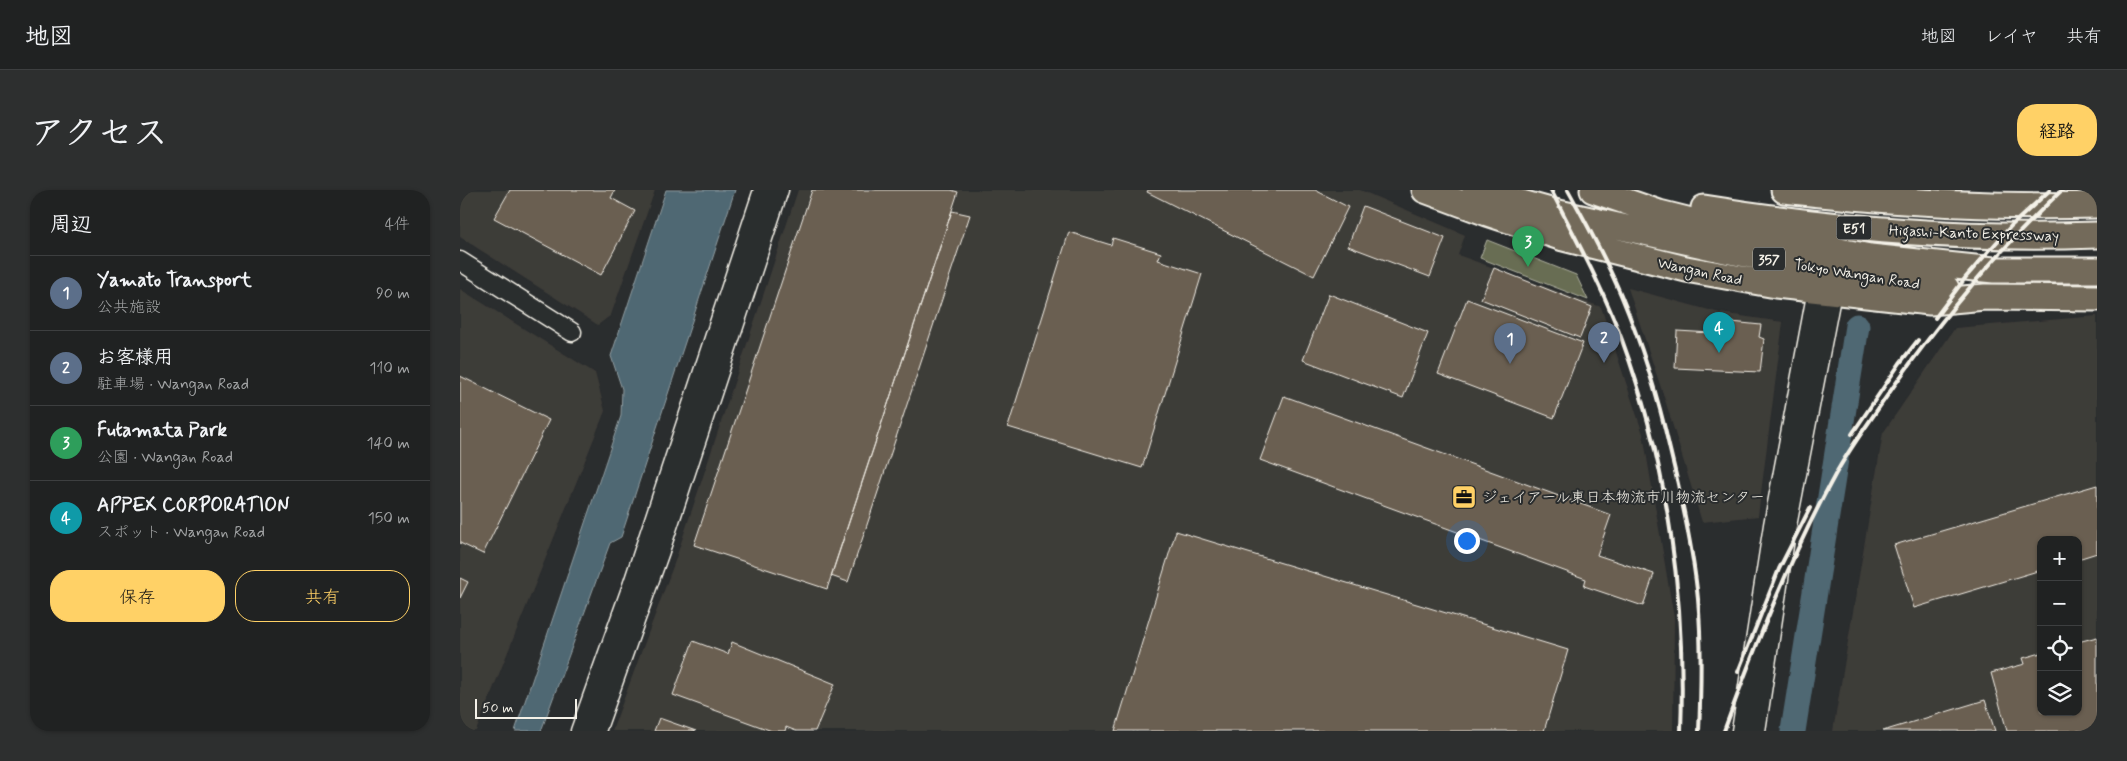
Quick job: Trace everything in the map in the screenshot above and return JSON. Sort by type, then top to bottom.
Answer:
[{"type":"highway","name":"Wangan Road","points":[[1425,190],[1525,226],[1612,251],[1730,278],[1824,291],[1930,302],[1985,297]]},
{"type":"highway","name":"Tokyo Wangan Road","points":[[1475,190],[1554,212],[1804,266],[1873,278],[1931,285],[1985,297],[2097,298]]},
{"type":"highway","points":[[1594,190],[1659,213],[1687,220],[1870,257],[1994,270],[2097,270]]},
{"type":"highway","name":"Higashi-Kanto Expressway","points":[[1614,190],[1731,212],[1850,228],[1977,236],[2097,236]]},
{"type":"highway","name":"Higashi-Kanto Expressway","points":[[1784,190],[1933,204],[2097,205]]},
{"type":"street","points":[[580,731],[633,583],[763,190]]},
{"type":"street","points":[[596,731],[660,551],[780,190]]},
{"type":"street","points":[[460,261],[572,332]]},
{"type":"street","points":[[1741,731],[1757,672],[1780,526],[1824,291]]},
{"type":"street","points":[[1756,731],[1757,672]]},
{"type":"shaded area","points":[[460,190],[655,190],[611,315],[598,325],[460,237]]},
{"type":"shaded area","points":[[798,190],[1360,190],[1465,235],[1458,255],[1601,307],[1643,434],[1674,618],[1673,731],[612,731],[675,561]]},
{"type":"shaded area","points":[[1628,288],[1720,313],[1783,322],[1758,516],[1702,522],[1666,403]]},
{"type":"shaded area","points":[[460,289],[595,373],[605,411],[476,731],[460,731]]},
{"type":"shaded area","points":[[2097,316],[2097,731],[1833,731],[1883,433],[1955,328]]},
{"type":"green space","points":[[1487,240],[1576,275],[1588,300],[1480,258]]},
{"type":"water","points":[[666,190],[735,190],[621,537],[610,543],[541,731],[515,731],[621,416],[622,389],[611,356]]},
{"type":"building","points":[[510,190],[615,190],[611,198],[635,211],[601,275],[494,218]]},
{"type":"building","points":[[812,190],[951,190],[958,192],[827,589],[694,545]]},
{"type":"building","points":[[1148,190],[1315,190],[1348,207],[1314,276],[1147,192]]},
{"type":"building","points":[[1363,206],[1445,238],[1430,277],[1348,246]]},
{"type":"building","points":[[952,211],[970,215],[848,582],[831,576]]},
{"type":"building","points":[[1069,232],[1111,245],[1113,238],[1161,253],[1158,260],[1202,274],[1142,468],[1008,427]]},
{"type":"building","points":[[1494,268],[1592,307],[1580,338],[1481,299]]},
{"type":"building","points":[[1329,294],[1428,333],[1403,398],[1303,360]]},
{"type":"building","points":[[1467,299],[1583,343],[1554,418],[1438,374]]},
{"type":"building","points":[[1712,320],[1761,325],[1759,337],[1764,339],[1760,372],[1675,368],[1677,331],[1712,333]]},
{"type":"building","points":[[460,376],[549,420],[483,554],[460,543]]},
{"type":"building","points":[[1284,396],[1611,515],[1597,555],[1654,574],[1643,606],[1584,586],[1586,579],[1260,460]]},
{"type":"building","points":[[2097,485],[2097,553],[2082,558],[2082,536],[2037,536],[2037,571],[1914,608],[1894,545]]},
{"type":"building","points":[[1176,531],[1568,650],[1544,731],[1115,731]]},
{"type":"building","points":[[460,578],[468,582],[460,598]]},
{"type":"building","points":[[2097,637],[2097,731],[2007,731],[1991,673],[2025,664],[2023,658],[2037,654],[2037,716],[2082,716],[2082,641]]},
{"type":"building","points":[[693,641],[728,654],[732,642],[835,684],[815,731],[796,731],[786,727],[785,731],[772,731],[673,695]]},
{"type":"building","points":[[1985,700],[1995,731],[1883,731]]},
{"type":"building","points":[[659,718],[696,731],[654,731]]},
{"type":"waterway","points":[[1793,731],[1857,326]]},
{"type":"railway","points":[[1551,190],[1589,264],[1615,321],[1638,387],[1651,435],[1671,533],[1677,582],[1682,682],[1681,731]]},
{"type":"railway","points":[[1568,190],[1603,255],[1629,314],[1655,391],[1679,487],[1687,524],[1698,599],[1701,665],[1699,731]]},
{"type":"railway","points":[[1935,318],[1966,277],[2011,226],[2050,190]]},
{"type":"railway","points":[[1724,731],[1761,633],[1803,537],[1845,457],[1900,377],[1943,320],[1988,266],[2062,190]]},
{"type":"railway","points":[[1852,434],[1900,363],[1918,340]]},
{"type":"railway","points":[[1738,672],[1779,569],[1810,508]]},
{"type":"place","name":"Futamata Park","points":[[1528,267]]},
{"type":"place","name":"APPEX CORPORATION","points":[[1719,353]]},
{"type":"place","name":"お客様用","points":[[1604,363]]},
{"type":"place","name":"Yamato Transport","points":[[1510,364]]},
{"type":"place","name":"ジェイアール東日本物流市川物流センター","points":[[1464,497]]}]
